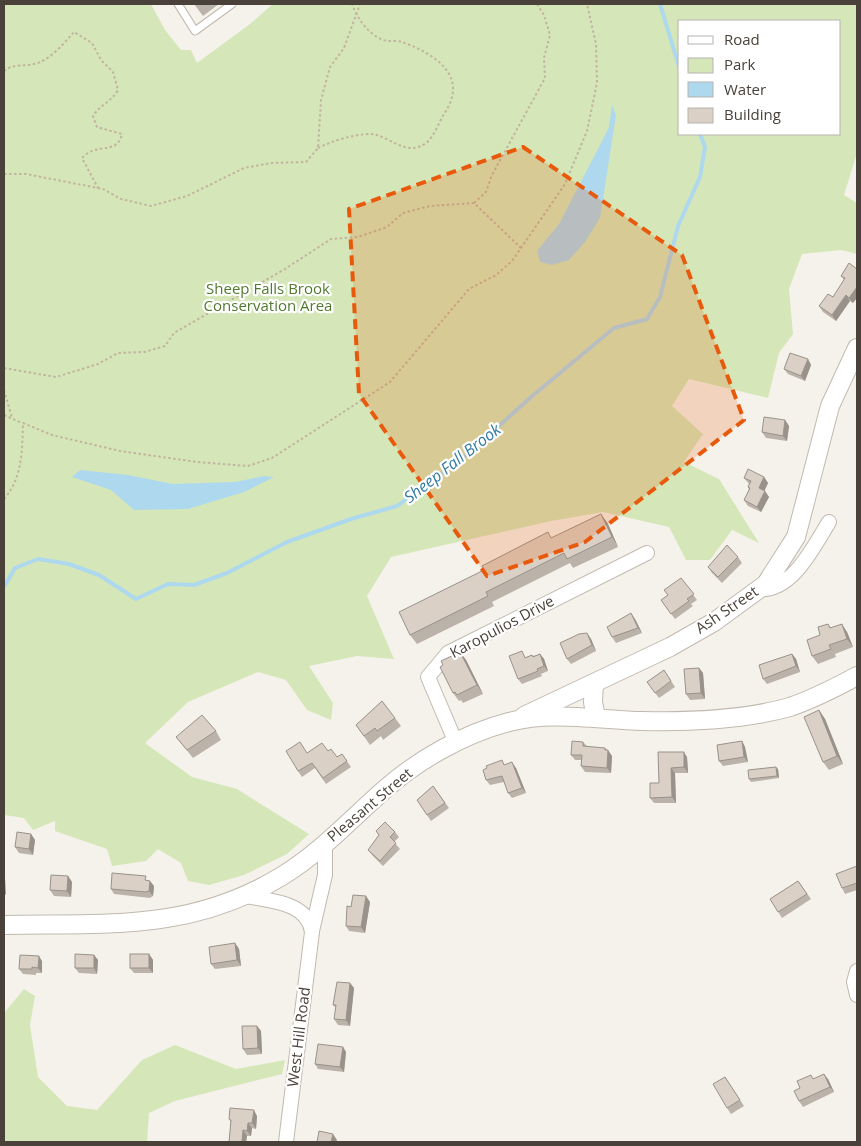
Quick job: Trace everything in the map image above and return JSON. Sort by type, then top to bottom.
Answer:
[{"type":"street","name":"Ash Street","points":[[512,721],[670,647],[714,622],[766,584],[796,537],[830,406],[857,348]]},
{"type":"street","points":[[759,588],[779,586],[792,574],[830,522]]},
{"type":"street","name":"Karopulios Drive","points":[[456,743],[428,677],[448,653],[647,554]]},
{"type":"street","name":"Pleasant Street","points":[[4,925],[86,925],[173,919],[204,911],[246,896],[283,876],[326,843],[405,773],[456,743],[483,730],[512,721],[540,718],[596,718],[643,721],[693,720],[760,714],[810,700],[857,676]]},
{"type":"street","points":[[594,683],[593,702],[596,718]]},
{"type":"street","name":"West Hill Road","points":[[286,1142],[312,932],[325,875],[326,843]]},
{"type":"street","points":[[246,896],[289,905],[296,909],[310,923],[312,932]]},
{"type":"street","points":[[857,971],[854,982],[857,995]]},
{"type":"lane","points":[[178,4],[195,31],[232,4]]},
{"type":"path","points":[[4,174],[26,174],[98,188],[121,199],[151,206],[187,196],[244,168],[306,162],[318,148],[333,140],[376,135],[389,142],[410,148],[427,143],[452,103],[453,81],[447,68],[400,41],[383,40],[363,25],[356,16],[352,4]]},
{"type":"path","points":[[318,148],[321,100],[330,67],[344,48],[360,4]]},
{"type":"path","points":[[4,368],[56,378],[98,364],[118,353],[144,352],[165,346],[174,333],[285,270],[331,239],[358,237],[387,227],[403,213],[430,206],[474,203],[486,192],[492,175],[546,78],[544,58],[550,35],[544,15],[537,4]]},
{"type":"path","points":[[4,415],[52,435],[102,447],[197,462],[248,466],[272,458],[390,382],[469,289],[496,275],[512,261],[566,184],[587,131],[597,83],[596,44],[587,4]]},
{"type":"path","points":[[4,71],[8,67],[37,63],[49,57],[74,32],[92,43],[101,60],[113,72],[118,90],[112,100],[98,108],[93,116],[97,127],[122,134],[120,141],[112,149],[92,151],[82,158],[98,188]]},
{"type":"path","points":[[474,203],[521,248]]},
{"type":"path","points":[[4,390],[12,418]]},
{"type":"path","points":[[4,499],[9,493],[22,462],[23,423]]},
{"type":"highlighted area","points":[[523,147],[682,255],[744,420],[585,542],[487,576],[359,394],[349,209]]},
{"type":"green space","name":"Sheep Falls Brook Conservation Area","points":[[4,4],[151,4],[165,30],[181,50],[191,50],[197,63],[250,24],[273,4],[857,4],[857,153],[844,195],[857,203],[857,254],[841,250],[802,254],[789,289],[793,334],[779,353],[768,398],[689,379],[672,406],[703,434],[684,462],[719,479],[759,543],[732,530],[710,560],[686,560],[669,527],[603,512],[551,521],[391,557],[367,596],[394,659],[357,656],[309,666],[333,703],[331,720],[307,710],[286,680],[258,672],[188,702],[145,743],[192,777],[237,789],[309,834],[287,854],[244,875],[209,885],[188,881],[181,863],[158,849],[146,861],[112,866],[107,849],[55,831],[55,821],[33,830],[24,818],[4,815]]},
{"type":"green space","points":[[24,989],[35,996],[30,1025],[38,1077],[67,1106],[97,1110],[142,1060],[175,1045],[236,1069],[285,1060],[282,1074],[175,1101],[149,1113],[147,1142],[4,1142],[4,1013]]},
{"type":"water","points":[[612,105],[616,115],[600,218],[585,242],[569,260],[552,265],[540,262],[537,251],[559,224],[600,145],[609,127]]},
{"type":"water","points":[[80,470],[128,475],[173,484],[235,482],[264,476],[274,477],[244,492],[188,509],[134,510],[111,490],[72,477]]},
{"type":"building","points":[[849,263],[857,269],[857,287],[849,298],[846,295],[832,315],[819,306],[828,294],[833,297],[845,278],[841,276]]},
{"type":"building","points":[[790,353],[808,359],[801,376],[784,369]]},
{"type":"building","points":[[764,417],[785,420],[783,436],[762,432]]},
{"type":"building","points":[[748,469],[764,477],[759,488],[765,491],[757,507],[744,500],[751,481],[744,478]]},
{"type":"building","points":[[601,514],[612,537],[567,559],[564,553],[486,592],[488,596],[410,635],[399,612],[484,570],[482,566],[548,532],[551,538]]},
{"type":"building","points":[[727,545],[738,557],[718,577],[708,567]]},
{"type":"building","points":[[681,578],[694,594],[687,599],[689,601],[671,614],[661,600],[668,595],[664,590]]},
{"type":"building","points":[[631,613],[638,628],[612,637],[607,627]]},
{"type":"building","points":[[828,624],[830,628],[842,624],[847,639],[829,645],[831,649],[812,656],[807,640],[820,635],[818,627]]},
{"type":"building","points":[[587,633],[592,645],[567,659],[560,643],[579,634]]},
{"type":"building","points":[[522,651],[525,658],[540,654],[544,666],[537,669],[538,671],[518,679],[509,656]]},
{"type":"building","points":[[460,652],[477,685],[457,695],[455,692],[453,693],[440,667],[443,665],[441,661]]},
{"type":"building","points":[[792,654],[796,666],[763,679],[759,665]]},
{"type":"building","points":[[699,668],[701,693],[686,694],[684,669]]},
{"type":"building","points":[[664,670],[671,681],[655,693],[647,682]]},
{"type":"building","points":[[382,701],[395,718],[377,731],[375,728],[364,736],[356,725]]},
{"type":"building","points":[[819,710],[837,756],[823,762],[804,717]]},
{"type":"building","points":[[202,715],[216,731],[187,750],[176,737]]},
{"type":"building","points":[[572,741],[583,742],[583,746],[605,748],[605,750],[608,750],[607,768],[581,766],[582,755],[571,755]]},
{"type":"building","points":[[742,741],[744,757],[719,761],[717,745]]},
{"type":"building","points":[[300,742],[307,753],[322,743],[328,751],[331,749],[337,757],[342,754],[347,761],[323,778],[312,763],[298,771],[286,751]]},
{"type":"building","points":[[658,752],[684,752],[684,767],[671,768],[672,797],[650,798],[650,783],[659,783]]},
{"type":"building","points":[[502,760],[504,765],[512,762],[522,788],[508,793],[502,776],[486,780],[483,770],[487,768],[486,766]]},
{"type":"building","points":[[776,767],[777,776],[749,779],[748,770]]},
{"type":"building","points":[[433,786],[445,803],[427,815],[417,800]]},
{"type":"building","points":[[385,822],[395,832],[390,837],[396,843],[380,861],[368,850],[379,835],[376,831]]},
{"type":"building","points":[[17,832],[31,834],[29,849],[15,847]]},
{"type":"building","points":[[857,866],[857,883],[842,888],[836,874]]},
{"type":"building","points":[[112,873],[146,876],[145,880],[150,881],[149,891],[111,889]]},
{"type":"building","points":[[51,875],[68,876],[67,891],[50,890]]},
{"type":"building","points":[[798,881],[807,894],[778,912],[770,899]]},
{"type":"building","points":[[353,895],[366,896],[361,927],[346,926],[347,906],[351,907]]},
{"type":"building","points":[[235,943],[237,960],[211,964],[209,947]]},
{"type":"building","points":[[75,954],[94,955],[94,968],[75,968]]},
{"type":"building","points":[[130,954],[149,954],[149,968],[130,968]]},
{"type":"building","points":[[20,955],[39,956],[38,968],[19,969]]},
{"type":"building","points":[[337,982],[350,983],[346,1020],[334,1019],[336,1005],[333,1005]]},
{"type":"building","points":[[242,1026],[257,1026],[258,1048],[243,1049]]},
{"type":"building","points":[[318,1044],[343,1047],[340,1067],[315,1064]]},
{"type":"building","points":[[824,1074],[830,1087],[799,1101],[794,1091],[800,1088],[797,1081],[811,1075],[813,1079]]},
{"type":"building","points":[[725,1077],[740,1100],[727,1108],[713,1084]]},
{"type":"building","points":[[230,1108],[254,1110],[252,1123],[248,1123],[247,1131],[243,1130],[242,1142],[229,1142]]},
{"type":"building","points":[[319,1131],[333,1134],[331,1142],[317,1142]]},
{"type":"waterway","name":"Sheep Fall Brook","points":[[660,4],[678,63]]},
{"type":"waterway","name":"Sheep Fall Brook","points":[[4,587],[15,568],[38,559],[69,564],[99,575],[136,599],[168,584],[194,585],[227,573],[287,542],[351,519],[397,506],[469,453],[531,397],[614,328],[647,319],[660,297],[678,226],[700,177],[705,147],[700,135]]}]
